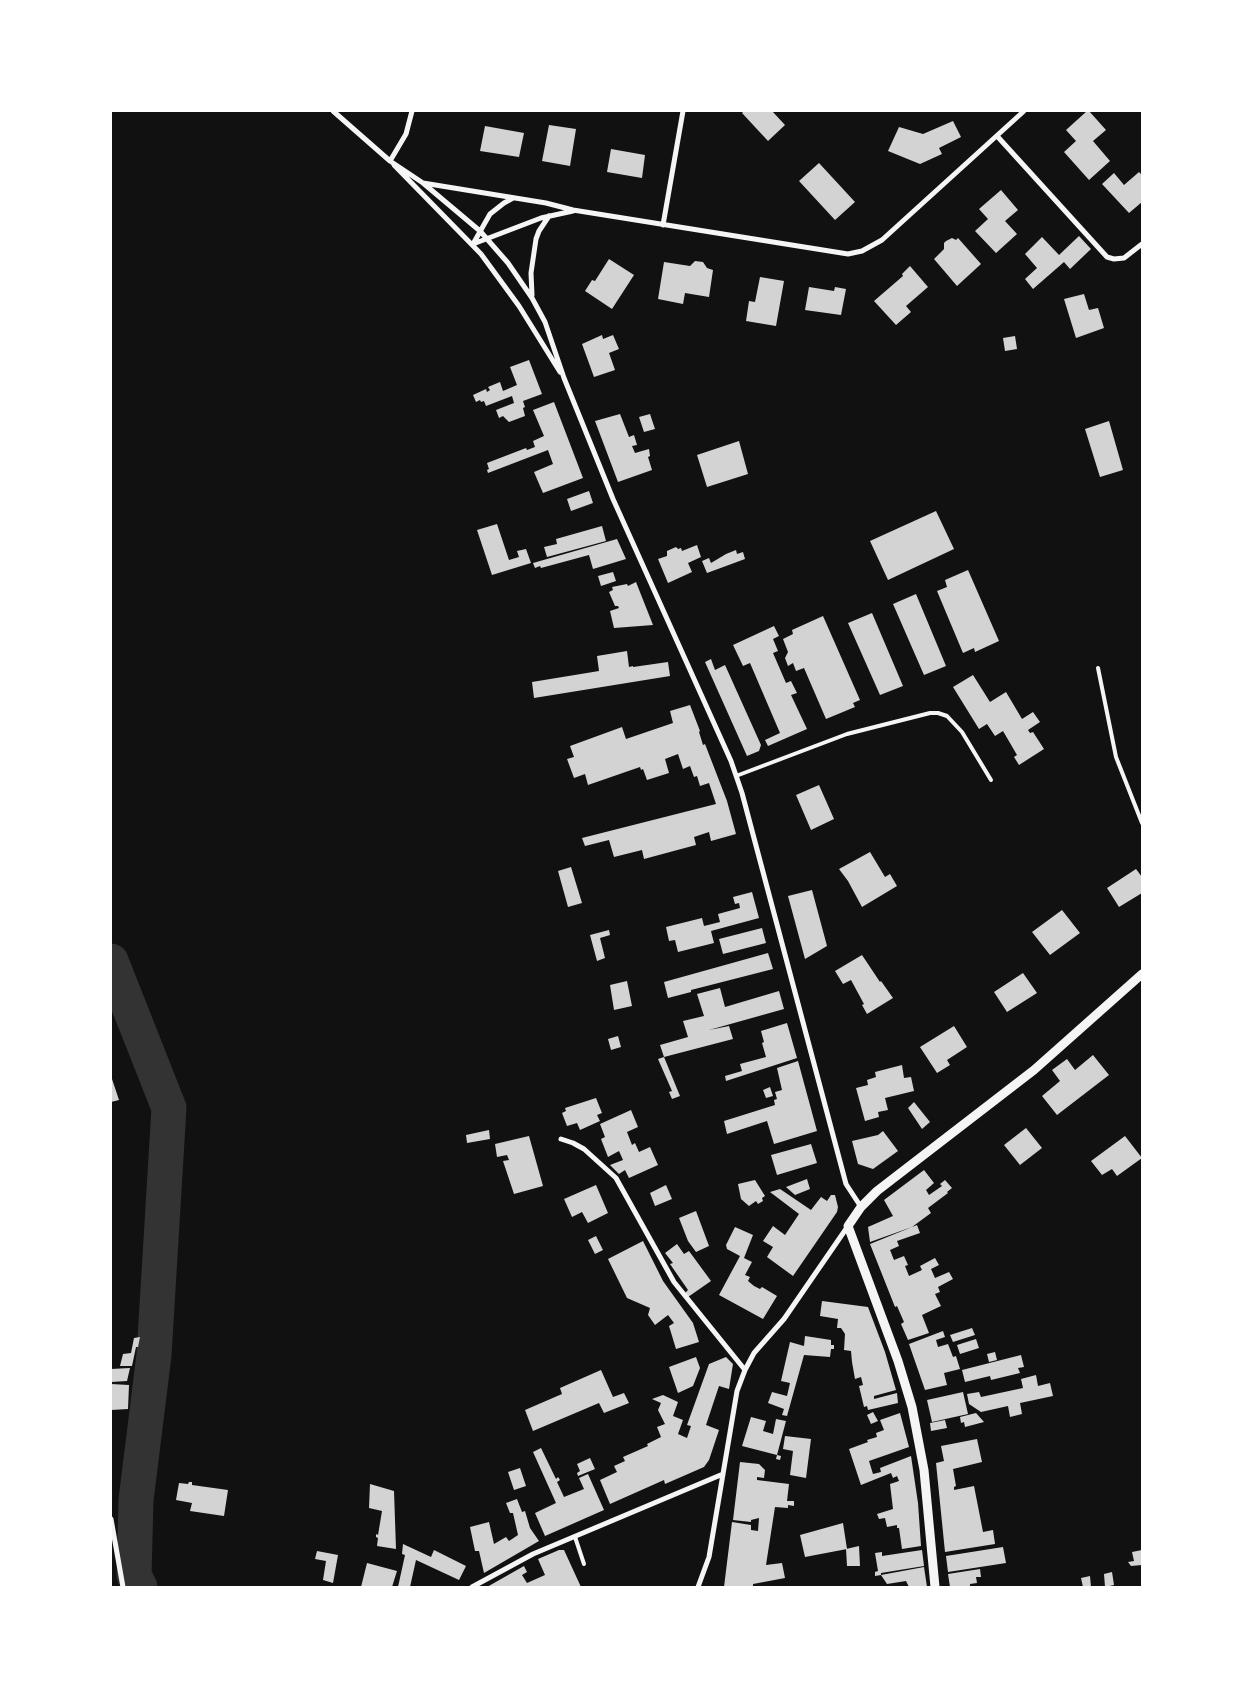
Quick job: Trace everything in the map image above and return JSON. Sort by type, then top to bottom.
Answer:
[{"type":"street","points":[[333,111],[390,161],[423,183],[488,239],[508,263],[532,298],[550,334],[564,378],[613,499],[725,746],[736,776],[752,829],[846,1184],[861,1207]]},
{"type":"street","points":[[390,161],[406,134],[412,111]]},
{"type":"street","points":[[663,225],[683,111]]},
{"type":"street","points":[[423,183],[546,203],[573,210],[848,254],[862,251],[882,240],[1024,111]]},
{"type":"street","points":[[997,136],[1107,256],[1114,259],[1124,258],[1142,244]]},
{"type":"street","points":[[390,161],[410,184],[473,244],[509,292],[564,378]]},
{"type":"street","points":[[473,244],[486,218],[494,210],[513,198]]},
{"type":"street","points":[[473,244],[548,216],[573,210]]},
{"type":"street","points":[[532,298],[531,273],[536,239],[548,216]]},
{"type":"street","points":[[697,1586],[711,1544],[738,1391],[745,1370],[760,1346],[778,1326],[861,1207],[889,1181],[1034,1070],[1142,974]]},
{"type":"street","points":[[561,1139],[573,1142],[584,1149],[616,1178],[674,1282],[745,1370]]},
{"type":"street","points":[[848,1226],[898,1360],[912,1408],[923,1464],[936,1587]]},
{"type":"street","points":[[472,1587],[533,1554],[723,1474]]},
{"type":"street","points":[[111,1519],[123,1587]]},
{"type":"lane","points":[[1098,668],[1116,757],[1142,824]]},
{"type":"lane","points":[[736,776],[847,734],[930,713],[938,713],[947,716],[962,732],[992,780]]},
{"type":"lane","points":[[575,1537],[584,1564]]},
{"type":"building","points":[[744,111],[772,111],[785,125],[768,141],[742,113]]},
{"type":"building","points":[[1087,111],[1106,130],[1093,141],[1110,161],[1089,180],[1064,152],[1076,141],[1066,130]]},
{"type":"building","points":[[953,121],[961,137],[939,148],[942,154],[920,164],[888,151],[899,127],[923,134]]},
{"type":"building","points":[[549,125],[576,129],[570,166],[542,161]]},
{"type":"building","points":[[485,126],[524,133],[519,157],[480,151]]},
{"type":"building","points":[[611,149],[645,155],[642,178],[607,172]]},
{"type":"building","points":[[819,163],[855,202],[835,220],[799,181]]},
{"type":"building","points":[[1139,172],[1142,175],[1142,202],[1129,213],[1102,184],[1114,173],[1124,185]]},
{"type":"building","points":[[1001,190],[1018,210],[1005,221],[1017,234],[996,253],[975,231],[988,219],[979,209]]},
{"type":"building","points":[[1079,236],[1091,249],[1070,269],[1064,262],[1033,289],[1025,279],[1037,268],[1025,254],[1042,237],[1059,255]]},
{"type":"building","points":[[952,238],[956,240],[958,238],[981,264],[957,286],[934,259],[944,249],[944,243]]},
{"type":"building","points":[[609,259],[634,275],[612,309],[585,291],[592,280],[595,281]]},
{"type":"building","points":[[695,261],[703,262],[707,268],[713,270],[709,297],[685,293],[683,304],[658,299],[664,262],[690,266]]},
{"type":"building","points":[[910,266],[928,287],[906,306],[911,312],[896,325],[874,301],[903,276],[902,274]]},
{"type":"building","points":[[760,277],[784,281],[776,326],[746,321],[749,301],[755,302]]},
{"type":"building","points":[[809,287],[834,291],[835,287],[846,289],[841,315],[805,310]]},
{"type":"building","points":[[1084,294],[1089,310],[1098,308],[1104,328],[1076,338],[1064,299]]},
{"type":"building","points":[[602,335],[603,339],[613,335],[619,349],[609,353],[615,370],[594,377],[582,344]]},
{"type":"building","points":[[1015,336],[1017,349],[1005,351],[1003,338]]},
{"type":"building","points":[[529,360],[542,394],[523,401],[525,416],[509,422],[503,416],[499,418],[496,410],[514,403],[512,396],[486,406],[484,401],[476,402],[473,395],[486,389],[487,392],[490,390],[488,387],[500,382],[503,391],[517,385],[510,367]]},
{"type":"building","points":[[554,402],[583,478],[543,493],[534,472],[553,464],[548,450],[488,473],[487,463],[526,448],[527,450],[535,447],[533,441],[544,436],[533,410]]},
{"type":"building","points":[[620,414],[629,437],[634,435],[637,445],[632,446],[635,453],[649,449],[650,456],[648,457],[652,470],[618,482],[595,421]]},
{"type":"building","points":[[650,414],[655,429],[644,432],[639,417]]},
{"type":"building","points":[[1109,421],[1123,470],[1100,477],[1085,429]]},
{"type":"building","points":[[739,441],[748,474],[707,487],[697,455]]},
{"type":"building","points":[[589,491],[593,503],[571,511],[567,499]]},
{"type":"building","points":[[936,511],[954,549],[888,580],[870,541]]},
{"type":"building","points":[[497,524],[509,560],[519,557],[517,551],[526,549],[531,563],[492,575],[477,530]]},
{"type":"building","points":[[602,526],[606,541],[547,557],[544,547],[557,544],[556,539]]},
{"type":"building","points":[[617,539],[626,559],[593,569],[589,555],[541,568],[540,566],[535,568],[533,563]]},
{"type":"building","points":[[697,545],[701,557],[688,563],[692,572],[668,583],[658,559],[667,556],[667,551],[676,547],[678,549],[681,548],[682,551]]},
{"type":"building","points":[[736,550],[737,554],[743,552],[745,559],[707,573],[702,561],[709,558],[711,563]]},
{"type":"building","points":[[968,570],[999,641],[975,652],[974,648],[963,653],[937,591],[947,587],[945,580]]},
{"type":"building","points":[[613,572],[616,581],[601,586],[598,576]]},
{"type":"building","points":[[636,582],[653,625],[614,628],[610,611],[619,608],[615,606],[609,592],[613,590],[612,587],[627,584],[628,586]]},
{"type":"building","points":[[916,594],[946,666],[924,675],[893,604]]},
{"type":"building","points":[[872,613],[903,686],[880,695],[848,623]]},
{"type":"building","points":[[823,616],[860,700],[853,703],[855,707],[826,719],[804,668],[796,671],[793,663],[788,666],[785,658],[788,652],[783,639],[793,634],[792,630]]},
{"type":"building","points":[[774,626],[779,636],[773,639],[778,651],[773,653],[786,683],[791,681],[797,693],[791,695],[807,729],[768,746],[765,740],[780,733],[750,663],[743,666],[733,645]]},
{"type":"building","points":[[627,651],[629,667],[668,662],[670,676],[534,698],[532,682],[599,671],[597,656]]},
{"type":"building","points":[[711,659],[715,670],[725,665],[761,745],[759,751],[747,756],[705,662]]},
{"type":"building","points":[[973,675],[990,702],[1006,692],[1022,719],[1033,712],[1040,722],[1028,730],[1030,733],[1033,732],[1044,749],[1019,765],[1014,757],[1017,755],[1003,731],[995,736],[987,724],[979,729],[953,687]]},
{"type":"building","points":[[690,705],[703,745],[705,744],[727,801],[736,834],[711,841],[709,832],[694,837],[696,845],[644,859],[642,850],[614,857],[609,840],[585,846],[582,838],[716,804],[709,783],[700,786],[697,776],[694,777],[690,766],[683,769],[678,754],[665,759],[669,773],[647,780],[643,769],[641,770],[640,767],[588,785],[585,774],[574,778],[567,759],[574,757],[570,746],[622,727],[626,739],[673,723],[670,711]]},
{"type":"building","points":[[819,785],[834,819],[811,830],[796,795]]},
{"type":"building","points":[[870,852],[885,877],[890,874],[897,886],[862,907],[839,869]]},
{"type":"building","points":[[571,867],[582,903],[568,907],[558,871]]},
{"type":"building","points":[[1136,869],[1142,877],[1142,893],[1119,907],[1107,888]]},
{"type":"building","points":[[812,890],[827,946],[805,959],[788,896]]},
{"type":"building","points":[[752,892],[759,918],[711,931],[714,943],[678,952],[675,940],[669,941],[666,927],[702,918],[704,926],[720,922],[718,914],[740,908],[739,903],[735,904],[733,897]]},
{"type":"building","points":[[1062,910],[1080,933],[1050,955],[1032,932]]},
{"type":"building","points":[[762,928],[766,943],[723,954],[719,939]]},
{"type":"building","points":[[609,930],[610,935],[600,938],[605,958],[597,961],[590,935]]},
{"type":"building","points":[[768,953],[773,969],[691,990],[691,992],[668,998],[664,982]]},
{"type":"building","points":[[862,955],[893,998],[867,1014],[862,1005],[864,1004],[851,980],[843,984],[835,971]]},
{"type":"building","points":[[1023,973],[1037,993],[1007,1012],[994,992]]},
{"type":"building","points":[[627,981],[632,1006],[614,1010],[610,985]]},
{"type":"building","points":[[720,988],[725,1007],[779,991],[784,1009],[709,1030],[729,1026],[733,1039],[664,1057],[660,1045],[688,1037],[683,1021],[704,1016],[697,994]]},
{"type":"building","points":[[787,1023],[797,1058],[726,1081],[725,1076],[742,1071],[740,1064],[766,1057],[761,1031]]},
{"type":"building","points":[[954,1026],[967,1047],[947,1060],[950,1065],[937,1073],[920,1047]]},
{"type":"building","points":[[618,1036],[621,1047],[611,1050],[608,1039]]},
{"type":"building","points":[[1093,1055],[1109,1075],[1057,1115],[1042,1096],[1060,1081],[1052,1070],[1067,1059],[1075,1070]]},
{"type":"building","points":[[664,1057],[680,1096],[672,1099],[669,1092],[672,1091],[658,1059]]},
{"type":"building","points":[[798,1061],[817,1131],[774,1144],[767,1121],[727,1134],[724,1121],[775,1105],[774,1100],[777,1099],[775,1092],[782,1090],[777,1068]]},
{"type":"building","points":[[902,1065],[904,1078],[911,1077],[914,1091],[885,1098],[888,1110],[878,1112],[879,1117],[865,1121],[856,1088],[868,1085],[867,1080],[876,1077],[875,1072]]},
{"type":"building","points":[[111,1076],[119,1100],[111,1102]]},
{"type":"building","points":[[770,1087],[773,1096],[766,1098],[763,1090]]},
{"type":"building","points":[[596,1098],[602,1113],[597,1115],[600,1121],[580,1130],[577,1123],[567,1126],[562,1113],[566,1111],[565,1108]]},
{"type":"building","points":[[914,1102],[930,1122],[922,1129],[908,1108]]},
{"type":"building","points":[[631,1110],[638,1127],[627,1132],[632,1145],[635,1143],[639,1152],[650,1147],[658,1165],[629,1178],[625,1170],[619,1174],[610,1165],[623,1160],[619,1151],[608,1157],[601,1139],[605,1137],[600,1124]]},
{"type":"building","points":[[1026,1128],[1042,1148],[1020,1165],[1004,1145]]},
{"type":"building","points":[[489,1130],[490,1139],[467,1143],[466,1135]]},
{"type":"building","points":[[883,1131],[898,1151],[873,1169],[858,1164],[852,1141],[878,1135]]},
{"type":"building","points":[[529,1136],[543,1186],[514,1194],[503,1161],[509,1160],[507,1155],[497,1157],[495,1144]]},
{"type":"building","points":[[1125,1136],[1142,1158],[1117,1176],[1112,1169],[1102,1175],[1091,1161]]},
{"type":"building","points":[[811,1144],[817,1163],[777,1175],[771,1155]]},
{"type":"building","points":[[924,1170],[934,1183],[926,1190],[929,1195],[942,1186],[940,1184],[945,1180],[952,1188],[928,1208],[931,1213],[912,1227],[870,1242],[868,1227],[893,1216],[884,1200]]},
{"type":"building","points":[[807,1179],[810,1189],[795,1195],[786,1187]]},
{"type":"building","points":[[755,1180],[765,1196],[762,1198],[763,1201],[758,1204],[756,1201],[749,1206],[741,1199],[738,1184]]},
{"type":"building","points":[[596,1185],[608,1213],[588,1223],[582,1212],[572,1217],[564,1199]]},
{"type":"building","points":[[666,1185],[672,1199],[655,1206],[650,1193]]},
{"type":"building","points":[[780,1189],[811,1210],[821,1197],[827,1201],[831,1195],[835,1195],[838,1207],[837,1212],[793,1276],[767,1257],[773,1247],[763,1241],[773,1226],[785,1235],[799,1214],[770,1192]]},
{"type":"building","points":[[696,1211],[709,1246],[696,1252],[688,1241],[679,1218]]},
{"type":"building","points":[[917,1225],[920,1233],[897,1241],[899,1246],[890,1250],[894,1260],[904,1256],[908,1265],[905,1266],[909,1276],[922,1270],[920,1266],[935,1258],[939,1265],[931,1269],[935,1278],[949,1272],[953,1279],[938,1287],[940,1292],[935,1294],[941,1306],[922,1315],[929,1333],[908,1340],[901,1324],[904,1322],[897,1306],[895,1307],[870,1244]]},
{"type":"building","points":[[735,1227],[753,1235],[744,1258],[752,1262],[745,1275],[750,1277],[748,1281],[754,1286],[760,1289],[762,1287],[777,1296],[763,1319],[719,1295],[740,1256],[727,1249],[726,1245]]},
{"type":"building","points":[[596,1236],[603,1250],[595,1254],[588,1240]]},
{"type":"building","points":[[643,1241],[663,1281],[693,1323],[699,1342],[676,1349],[669,1326],[674,1323],[668,1315],[655,1325],[648,1315],[650,1308],[627,1298],[608,1259]]},
{"type":"building","points":[[677,1244],[684,1254],[689,1251],[711,1281],[688,1297],[685,1293],[688,1290],[670,1264],[673,1263],[665,1253]]},
{"type":"building","points":[[822,1301],[868,1307],[885,1352],[896,1390],[874,1396],[874,1399],[897,1393],[898,1403],[868,1410],[867,1406],[864,1407],[859,1386],[863,1385],[861,1377],[855,1379],[851,1351],[844,1350],[845,1334],[841,1328],[837,1328],[838,1319],[820,1316]]},
{"type":"building","points":[[972,1328],[975,1335],[953,1342],[950,1335]]},
{"type":"building","points":[[943,1331],[945,1337],[936,1340],[938,1347],[948,1344],[953,1357],[956,1356],[960,1369],[944,1373],[947,1385],[925,1390],[909,1344]]},
{"type":"building","points":[[805,1336],[831,1340],[831,1345],[834,1345],[834,1349],[831,1349],[830,1357],[804,1355],[787,1416],[782,1415],[784,1409],[768,1403],[772,1392],[787,1396],[790,1383],[781,1381],[790,1342],[804,1346]]},
{"type":"building","points":[[140,1337],[132,1366],[120,1366],[123,1354],[131,1353],[134,1338]]},
{"type":"building","points":[[976,1339],[979,1348],[960,1354],[957,1345]]},
{"type":"building","points":[[995,1352],[997,1360],[989,1362],[987,1354]]},
{"type":"building","points":[[1021,1355],[1024,1367],[1018,1368],[1020,1373],[991,1380],[990,1376],[965,1382],[962,1370]]},
{"type":"building","points":[[696,1357],[700,1368],[693,1386],[678,1393],[669,1367]]},
{"type":"building","points":[[726,1357],[733,1364],[729,1389],[719,1386],[706,1425],[719,1430],[709,1460],[704,1467],[665,1484],[664,1480],[610,1504],[600,1480],[617,1472],[614,1466],[625,1461],[623,1457],[648,1446],[647,1444],[661,1437],[657,1427],[665,1424],[658,1410],[661,1403],[652,1399],[663,1395],[678,1402],[673,1416],[683,1420],[678,1434],[687,1438],[691,1426],[687,1425],[709,1364]]},
{"type":"building","points":[[130,1368],[127,1381],[111,1382],[111,1369]]},
{"type":"building","points":[[601,1370],[613,1397],[624,1393],[629,1403],[604,1413],[599,1403],[533,1431],[525,1410],[562,1394],[560,1388]]},
{"type":"building","points":[[1036,1375],[1038,1386],[1050,1383],[1053,1396],[1020,1403],[1022,1414],[1010,1417],[1008,1406],[981,1412],[969,1404],[967,1394],[979,1392],[981,1397],[1023,1388],[1021,1379]]},
{"type":"building","points":[[111,1384],[129,1385],[128,1409],[111,1410]]},
{"type":"building","points":[[963,1392],[968,1414],[932,1422],[927,1400]]},
{"type":"building","points":[[873,1412],[878,1421],[871,1424],[867,1415]]},
{"type":"building","points":[[900,1413],[909,1447],[869,1461],[873,1474],[881,1472],[880,1468],[911,1456],[918,1503],[921,1546],[902,1549],[897,1525],[887,1527],[885,1518],[879,1519],[877,1514],[893,1509],[890,1484],[899,1481],[897,1476],[893,1478],[891,1473],[861,1485],[849,1449],[877,1437],[876,1433],[884,1430],[880,1420]]},
{"type":"building","points":[[976,1413],[984,1422],[965,1427],[964,1422],[961,1423],[960,1417]]},
{"type":"building","points":[[751,1417],[766,1421],[763,1431],[773,1434],[776,1419],[786,1421],[777,1455],[742,1446]]},
{"type":"building","points":[[945,1420],[947,1428],[931,1431],[930,1423]]},
{"type":"building","points":[[785,1436],[811,1439],[806,1478],[790,1475],[793,1451],[783,1449]]},
{"type":"building","points":[[977,1439],[982,1462],[953,1469],[956,1486],[954,1490],[974,1486],[983,1532],[993,1530],[995,1544],[945,1552],[936,1463],[944,1461],[941,1446]]},
{"type":"building","points":[[541,1448],[556,1479],[558,1477],[560,1480],[557,1482],[564,1497],[584,1489],[579,1478],[588,1474],[604,1510],[545,1536],[535,1513],[556,1503],[533,1452]]},
{"type":"building","points":[[777,1455],[781,1456],[780,1460],[776,1459]]},
{"type":"building","points":[[590,1458],[595,1469],[578,1476],[577,1473],[580,1471],[577,1464]]},
{"type":"building","points":[[740,1462],[759,1464],[765,1470],[764,1478],[757,1477],[757,1480],[789,1484],[787,1501],[794,1501],[794,1506],[788,1505],[788,1508],[775,1507],[766,1565],[782,1563],[785,1578],[753,1584],[753,1587],[724,1587],[732,1522],[751,1525],[751,1530],[758,1531],[759,1518],[751,1520],[751,1522],[733,1520]]},
{"type":"building","points":[[520,1468],[526,1486],[514,1490],[508,1472]]},
{"type":"building","points":[[192,1482],[192,1485],[228,1490],[224,1516],[190,1511],[192,1503],[176,1500],[179,1483],[188,1484]]},
{"type":"building","points":[[370,1484],[394,1491],[396,1549],[377,1546],[378,1538],[376,1534],[378,1535],[382,1511],[369,1508]]},
{"type":"building","points":[[517,1499],[522,1512],[525,1511],[530,1528],[539,1541],[484,1573],[479,1551],[475,1551],[470,1527],[489,1522],[494,1544],[506,1537],[509,1541],[518,1535],[513,1513],[510,1513],[506,1503]]},
{"type":"building","points":[[843,1523],[847,1549],[805,1557],[800,1535]]},
{"type":"building","points":[[403,1544],[431,1557],[434,1550],[466,1566],[459,1580],[416,1560],[410,1587],[398,1587],[405,1555],[402,1554]]},
{"type":"building","points":[[859,1546],[860,1566],[847,1566],[846,1549]]},
{"type":"building","points":[[1003,1547],[1006,1563],[948,1572],[946,1556]]},
{"type":"building","points":[[559,1550],[564,1550],[581,1587],[487,1587],[524,1566],[527,1572],[522,1575],[527,1583],[545,1575],[538,1559]]},
{"type":"building","points":[[922,1550],[924,1566],[881,1573],[881,1575],[875,1576],[875,1572],[878,1571],[875,1553],[882,1552],[882,1556]]},
{"type":"building","points":[[1142,1550],[1142,1565],[1131,1566],[1128,1562],[1134,1561],[1132,1552]]},
{"type":"building","points":[[317,1551],[338,1555],[333,1583],[323,1580],[326,1561],[315,1559]]},
{"type":"building","points":[[367,1563],[397,1571],[392,1587],[361,1587]]},
{"type":"building","points":[[924,1567],[927,1587],[909,1587],[906,1581],[887,1584],[881,1575]]},
{"type":"building","points":[[980,1569],[981,1577],[976,1577],[977,1583],[970,1584],[970,1587],[950,1587],[948,1574]]},
{"type":"building","points":[[1112,1572],[1114,1585],[1105,1587],[1104,1574]]},
{"type":"building","points":[[1090,1576],[1091,1587],[1083,1587],[1081,1578]]},
{"type":"waterway","points":[[111,961],[169,1108],[154,1355],[136,1500],[134,1575],[140,1587]]}]
